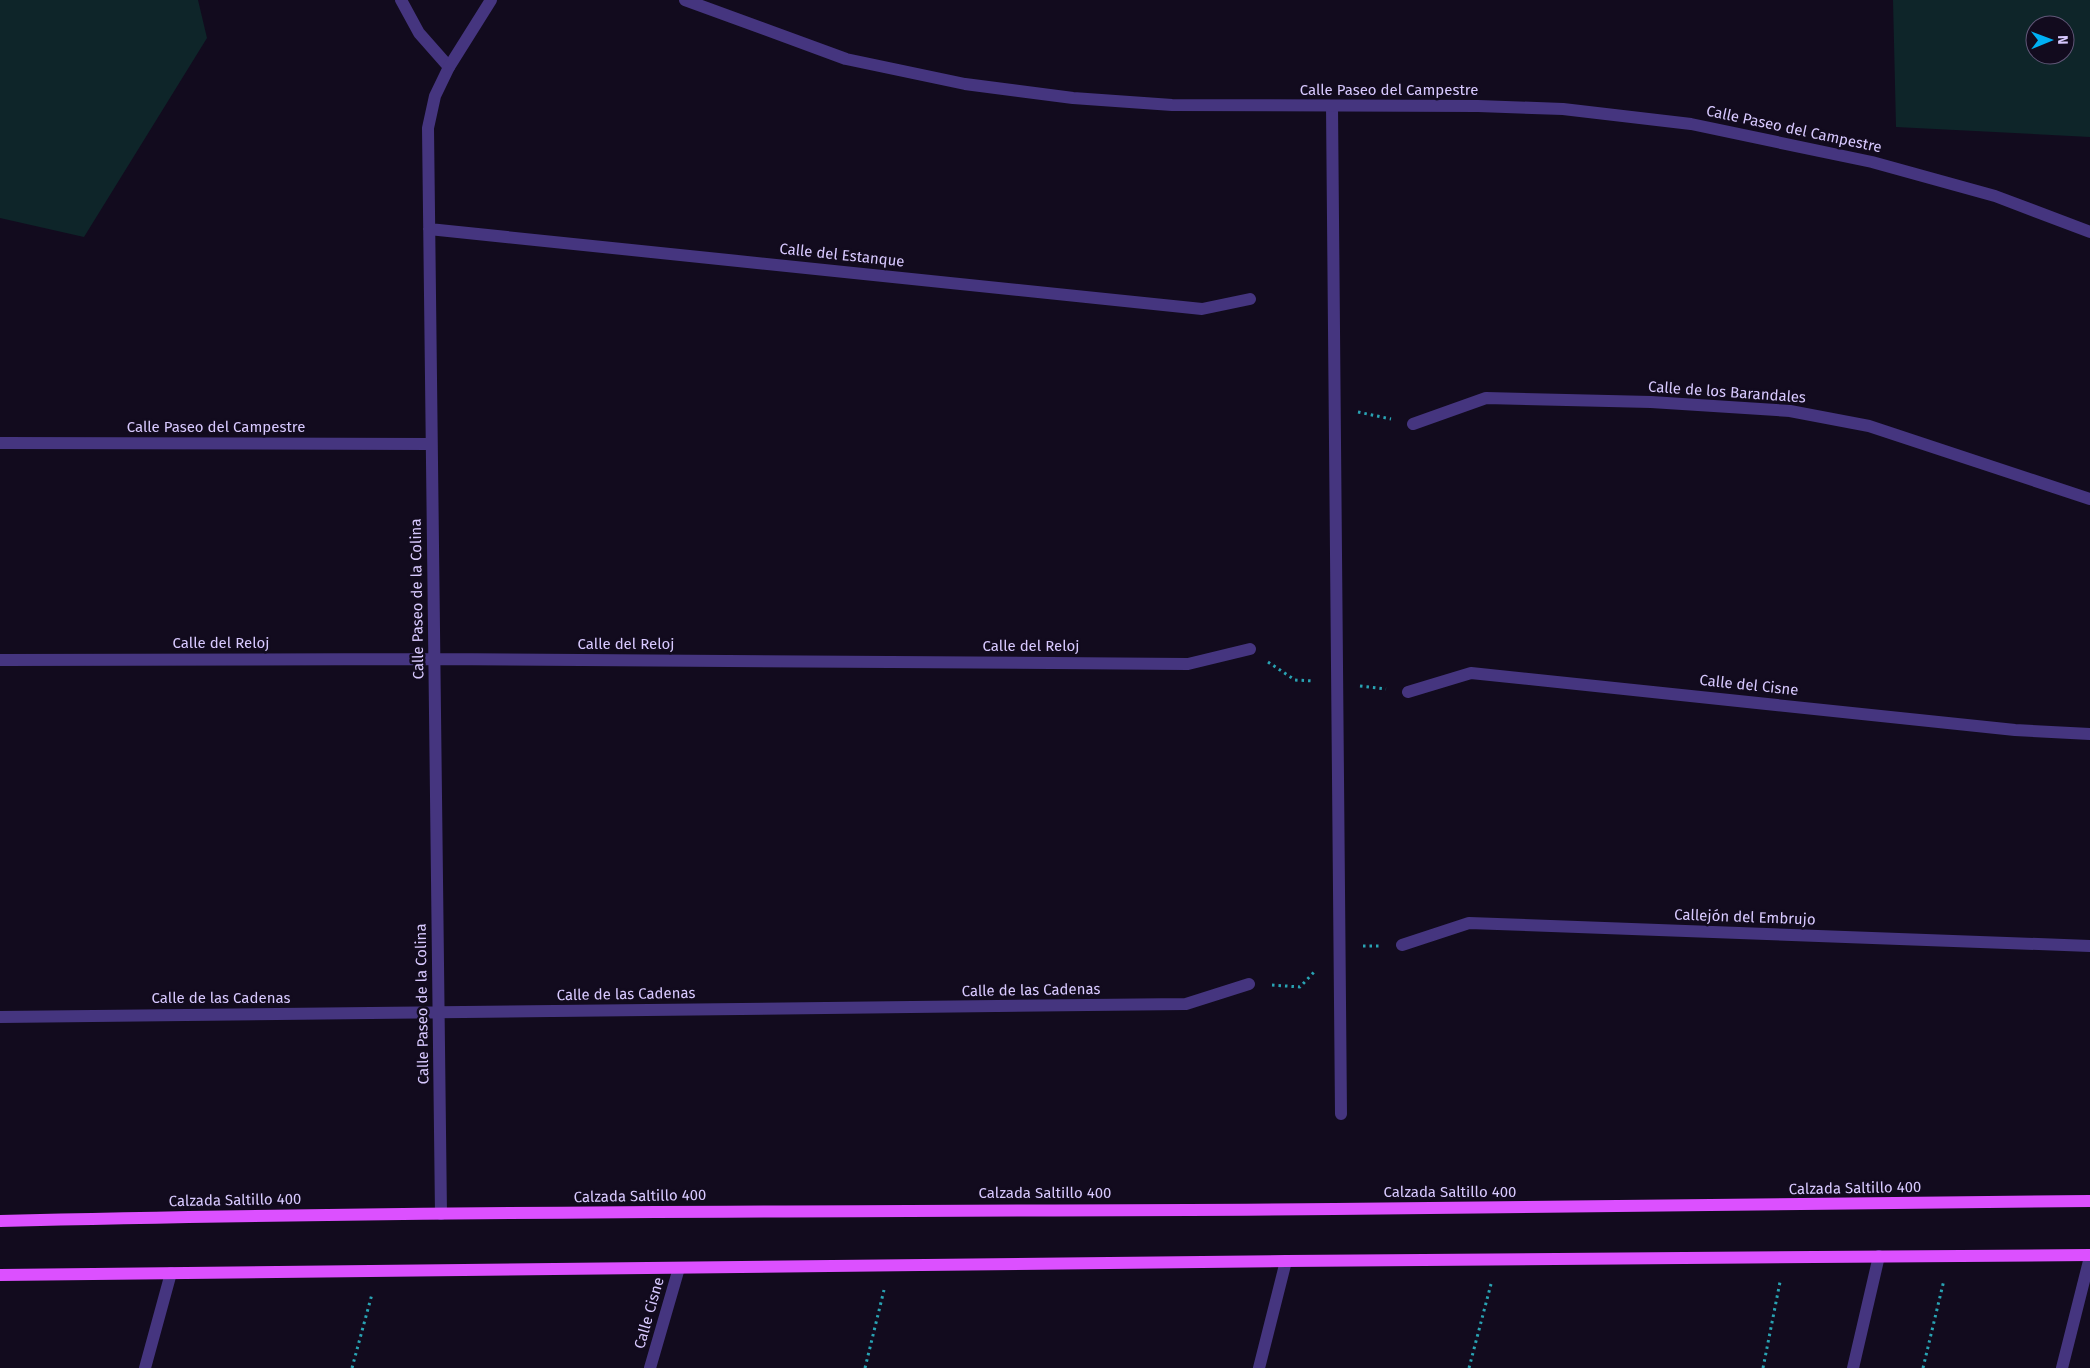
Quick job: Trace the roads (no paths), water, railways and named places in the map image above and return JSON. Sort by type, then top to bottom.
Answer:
[{"type":"main road","name":"Calzada Saltillo 400","points":[[0,1221],[175,1216],[888,1210],[1331,1209],[2090,1201]]},
{"type":"main road","points":[[0,1275],[1497,1259],[2090,1256]]},
{"type":"street","points":[[401,0],[419,33],[449,67]]},
{"type":"street","name":"Calle Paseo de la Colina","points":[[441,1214],[428,128],[435,96],[449,67],[491,0]]},
{"type":"street","name":"Calle Paseo del Campestre","points":[[686,0],[846,59],[965,84],[1073,98],[1172,105],[1478,106],[1563,109],[1691,124],[1872,162],[1994,196],[2090,232]]},
{"type":"street","points":[[1332,106],[1341,1114]]},
{"type":"street","name":"Calle del Estanque","points":[[429,229],[1202,309],[1250,299]]},
{"type":"street","name":"Calle de los Barandales","points":[[1413,424],[1486,398],[1651,402],[1790,411],[1869,426],[2090,499]]},
{"type":"street","name":"Calle Paseo del Campestre","points":[[0,443],[432,444]]},
{"type":"street","name":"Calle del Reloj","points":[[0,660],[434,659],[1188,664],[1250,649]]},
{"type":"street","name":"Calle del Cisne","points":[[1408,692],[1471,673],[2015,730],[2090,734]]},
{"type":"street","name":"Callejón del Embrujo","points":[[1402,945],[1470,923],[2090,946]]},
{"type":"street","name":"Calle de las Cadenas","points":[[0,1017],[1186,1004],[1249,984]]},
{"type":"street","points":[[1853,1368],[1879,1256]]},
{"type":"street","points":[[2062,1368],[2090,1256]]},
{"type":"street","points":[[1259,1368],[1286,1261]]},
{"type":"street","name":"Calle Cisne","points":[[650,1368],[679,1268]]},
{"type":"street","points":[[145,1368],[172,1273]]}]
